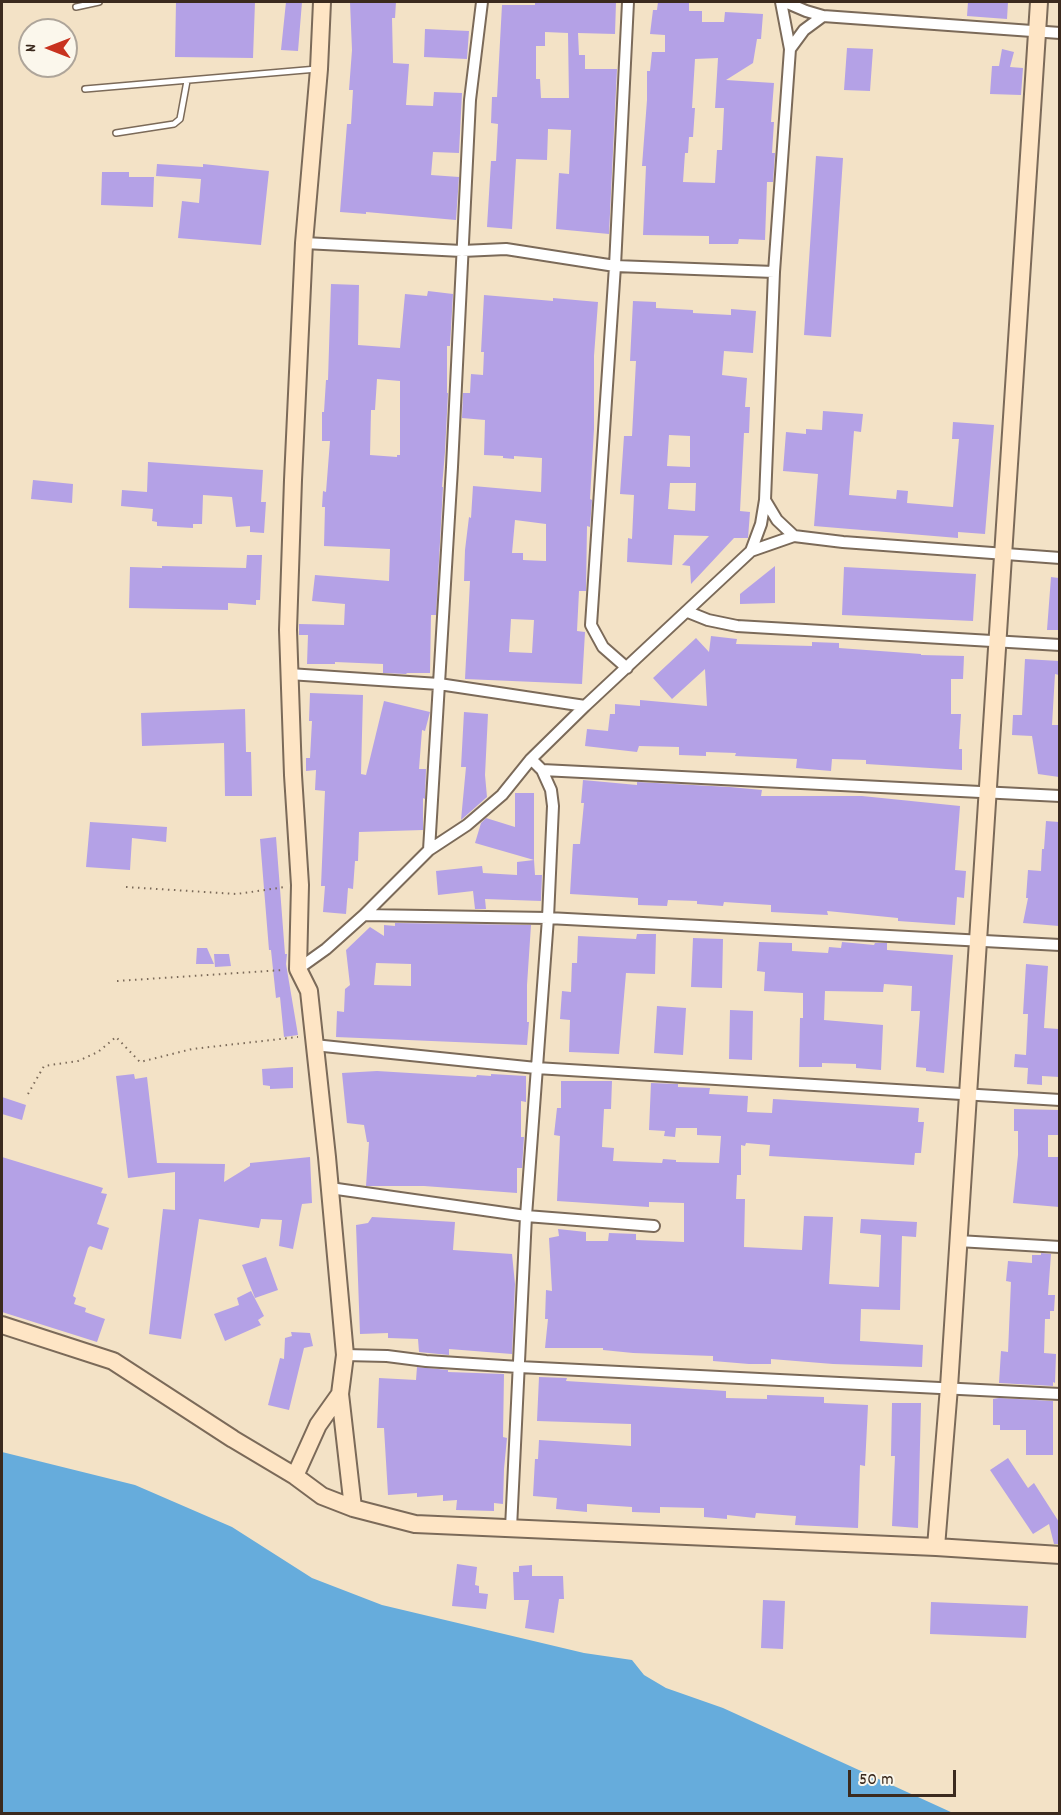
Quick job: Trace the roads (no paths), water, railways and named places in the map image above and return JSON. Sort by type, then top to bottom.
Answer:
[{"type":"street","points":[[322,2],[319,69],[304,243],[292,480],[288,630],[293,775],[300,885],[298,969],[309,992],[330,1188],[345,1355],[340,1394],[353,1508]]},
{"type":"street","points":[[429,850],[470,100],[482,2]]},
{"type":"street","points":[[627,668],[603,647],[591,625],[615,266],[628,2]]},
{"type":"street","points":[[783,2],[806,12],[823,16],[1059,33]]},
{"type":"street","points":[[751,551],[761,524],[765,500],[774,272],[790,49],[783,2]]},
{"type":"street","points":[[936,1547],[949,1387],[1039,2]]},
{"type":"street","points":[[790,49],[804,30],[823,16]]},
{"type":"street","points":[[304,243],[462,251],[506,249],[615,266],[774,272]]},
{"type":"street","points":[[765,500],[777,520],[794,537]]},
{"type":"street","points":[[298,969],[326,949],[364,915],[429,850],[467,825],[502,795],[531,759],[585,706],[751,551],[794,537],[1059,558]]},
{"type":"street","points":[[687,612],[708,620],[737,626],[1059,645]]},
{"type":"street","points":[[290,674],[439,684],[585,706]]},
{"type":"street","points":[[511,1528],[526,1216],[548,918],[553,806],[551,790],[542,770],[531,759]]},
{"type":"street","points":[[542,770],[1059,796]]},
{"type":"street","points":[[364,915],[548,918],[1059,945]]},
{"type":"street","points":[[314,1040],[536,1068],[1059,1100]]},
{"type":"street","points":[[330,1188],[526,1216],[654,1226]]},
{"type":"street","points":[[958,1242],[1059,1247]]},
{"type":"street","points":[[2,1325],[113,1361],[233,1439],[295,1476],[322,1496],[353,1508],[415,1524],[936,1547],[1059,1556]]},
{"type":"street","points":[[345,1355],[387,1356],[519,1367],[1059,1394]]},
{"type":"street","points":[[295,1476],[318,1425],[340,1394]]},
{"type":"lane","points":[[76,8],[99,2]]},
{"type":"lane","points":[[85,89],[319,69]]},
{"type":"lane","points":[[116,133],[174,124],[180,119],[187,81]]},
{"type":"water","points":[[2,1452],[135,1485],[232,1527],[312,1578],[382,1605],[584,1653],[632,1660],[644,1675],[666,1688],[723,1708],[953,1813],[2,1813]]}]
